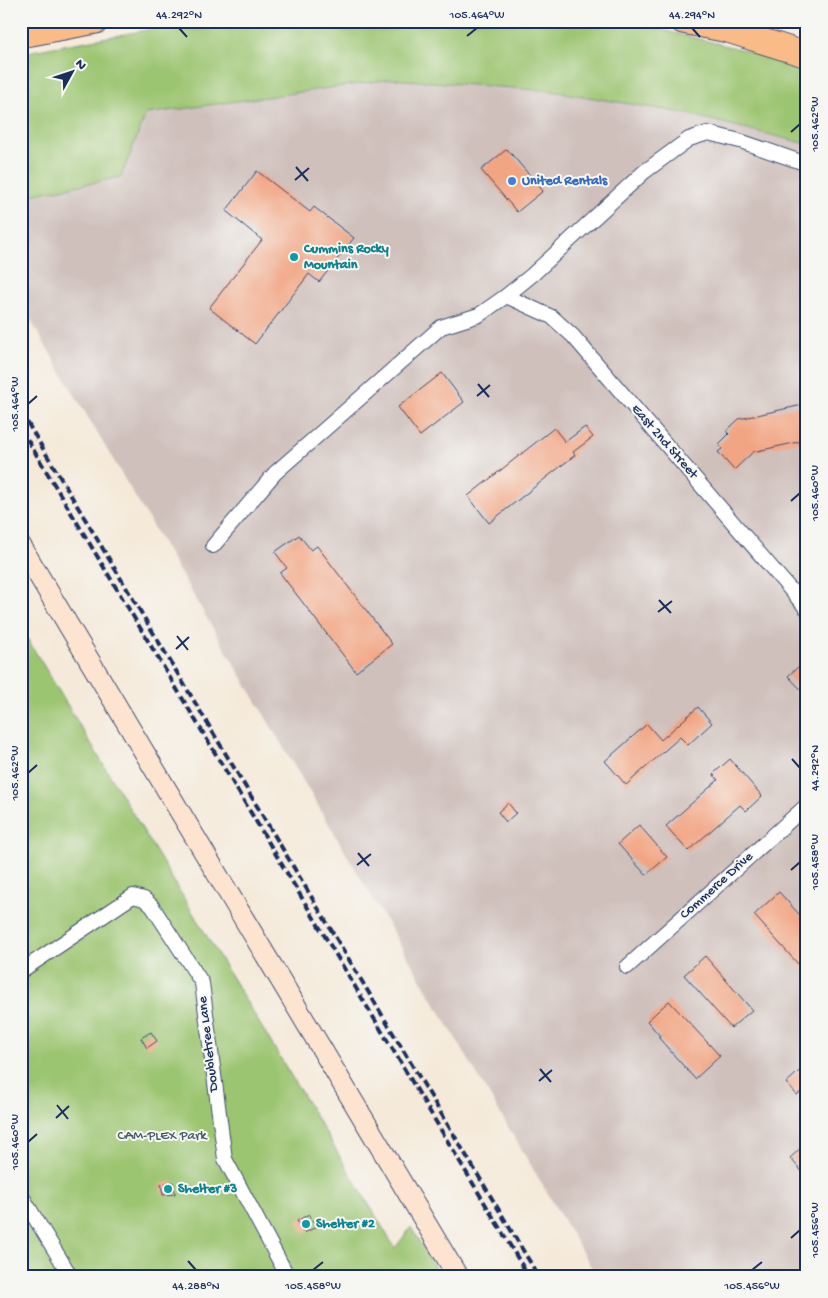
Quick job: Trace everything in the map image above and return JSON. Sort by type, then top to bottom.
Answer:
[{"type":"highway","points":[[21,34],[96,21]]},
{"type":"highway","points":[[683,21],[728,30],[807,55]]},
{"type":"main road","points":[[21,546],[458,1277]]},
{"type":"street","points":[[213,546],[275,473],[441,327],[479,315],[506,296],[532,275],[644,172],[689,139],[708,133],[740,141],[807,164]]},
{"type":"street","name":"East 2nd Street","points":[[506,296],[552,317],[574,336],[807,609]]},
{"type":"street","points":[[796,596],[807,586]]},
{"type":"street","name":"Commerce Drive","points":[[627,966],[807,805]]},
{"type":"street","name":"Doubletree Lane","points":[[21,970],[133,896],[144,899],[152,906],[202,983],[224,1159],[288,1277]]},
{"type":"street","points":[[21,1195],[71,1277]]},
{"type":"shaded area","points":[[393,79],[552,91],[683,113],[807,144],[807,1277],[597,1277],[21,304],[21,197],[121,177],[146,114]]},
{"type":"green space","points":[[196,21],[626,21],[744,50],[807,69],[807,144],[683,113],[552,91],[393,79],[146,114],[121,177],[21,197],[21,53]]},
{"type":"green space","name":"CAM-PLEX Park","points":[[21,628],[395,1248],[411,1227],[440,1277],[21,1277]]},
{"type":"building","name":"United Rentals","points":[[507,149],[543,191],[517,212],[481,170]]},
{"type":"building","name":"Cummins Rocky Mountain","points":[[257,171],[310,212],[314,207],[354,238],[319,282],[309,274],[255,344],[209,308],[262,240],[226,211]]},
{"type":"building","points":[[442,373],[464,402],[420,436],[398,407]]},
{"type":"building","points":[[807,404],[807,440],[753,452],[734,470],[718,452],[722,449],[718,445],[729,434],[726,431],[739,419]]},
{"type":"building","points":[[585,427],[593,437],[573,452],[575,455],[489,523],[468,496],[554,428],[565,442]]},
{"type":"building","points":[[299,535],[311,550],[317,546],[392,644],[356,672],[280,573],[287,568],[275,552]]},
{"type":"building","points":[[807,659],[807,696],[788,676]]},
{"type":"building","points":[[698,707],[712,723],[688,745],[680,737],[626,785],[605,761],[647,724],[661,740]]},
{"type":"building","points":[[730,759],[762,796],[746,811],[740,805],[688,851],[666,826],[718,780],[713,774]]},
{"type":"building","points":[[508,803],[516,813],[506,822],[498,812]]},
{"type":"building","points":[[639,825],[667,857],[646,875],[618,844]]},
{"type":"building","points":[[779,892],[807,923],[807,974],[754,915]]},
{"type":"building","points":[[705,956],[752,1010],[731,1028],[684,975]]},
{"type":"building","points":[[669,1001],[720,1056],[695,1079],[658,1037],[660,1036],[647,1021]]},
{"type":"building","points":[[151,1032],[157,1041],[147,1048],[141,1038]]},
{"type":"building","points":[[807,1064],[807,1087],[797,1095],[786,1083]]},
{"type":"building","points":[[802,1147],[807,1152],[807,1177],[790,1158]]},
{"type":"building","name":"Shelter #3","points":[[173,1182],[175,1194],[163,1195],[161,1184]]},
{"type":"building","name":"Shelter #2","points":[[309,1214],[316,1227],[304,1233],[297,1221]]},
{"type":"railway","points":[[21,412],[539,1277]]},
{"type":"railway","points":[[21,429],[529,1277]]},
{"type":"place","name":"United Rentals","points":[[512,181]]},
{"type":"place","name":"Cummins Rocky Mountain","points":[[294,257]]},
{"type":"place","name":"Shelter #3","points":[[168,1189]]},
{"type":"place","name":"Shelter #2","points":[[306,1224]]}]
